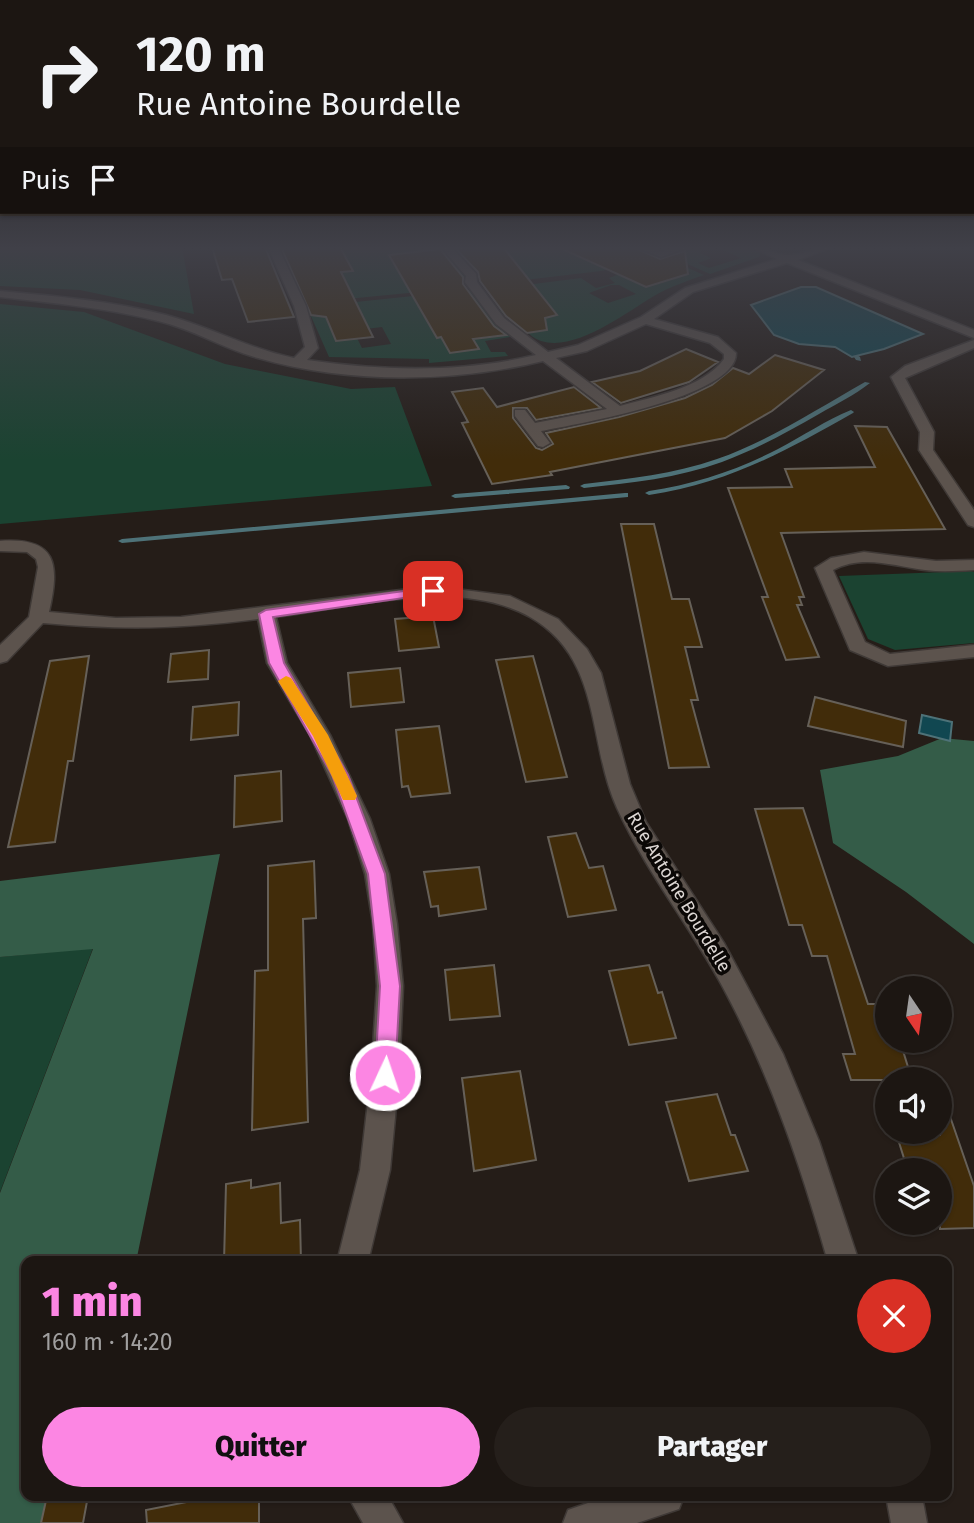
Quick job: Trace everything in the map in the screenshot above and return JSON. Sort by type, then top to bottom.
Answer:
[{"type":"street","points":[[162,318],[209,333],[260,355],[355,371],[435,373],[512,365],[582,348],[645,320],[714,340],[730,353],[730,359],[722,370],[701,381],[618,411],[533,428]]},
{"type":"street","points":[[297,363],[312,348],[303,318]]},
{"type":"street","points":[[498,318],[545,358],[618,411]]},
{"type":"street","points":[[934,318],[974,334]]},
{"type":"street","points":[[974,344],[910,369],[898,377],[900,386],[927,432],[926,450],[974,522]]},
{"type":"street","points":[[520,413],[543,443]]},
{"type":"street","points":[[0,657],[38,617],[48,571],[47,559],[41,551],[6,545]]},
{"type":"street","points":[[974,565],[934,566],[896,558],[837,559],[824,568],[857,646],[888,660],[974,651]]},
{"type":"street","name":"Rue Antoine Bourdelle","points":[[38,617],[148,624],[266,614],[395,594],[470,592],[506,600],[535,612],[564,633],[584,657],[596,683],[607,721],[616,776],[632,815],[663,873],[715,949],[762,1039],[825,1192],[842,1256]]},
{"type":"street","points":[[266,614],[277,663],[320,735],[359,819],[377,874],[385,925],[390,986],[385,1075],[375,1170],[354,1256]]},
{"type":"street","points":[[370,1501],[385,1523]]},
{"type":"street","points":[[581,1523],[650,1501]]},
{"type":"street","points":[[905,1501],[909,1523]]},
{"type":"green space","points":[[0,318],[100,318],[225,364],[351,389],[395,387],[432,486],[0,524]]},
{"type":"green space","points":[[312,318],[491,318],[510,337],[485,341],[491,352],[505,352],[508,356],[429,363],[429,359],[329,357]],"holes":[[[382,327],[391,344],[362,348],[357,338],[333,333]],[[440,336],[494,336],[473,339],[479,349],[450,353]]]},
{"type":"green space","points":[[517,318],[620,318],[584,336],[555,343],[541,341],[525,330]]},
{"type":"green space","points":[[974,572],[974,643],[895,650],[868,639],[839,576]]},
{"type":"green space","points":[[942,738],[974,741],[974,944],[906,892],[833,843],[820,770],[898,756]]},
{"type":"green space","points":[[220,854],[137,1256],[21,1256],[21,1501],[47,1501],[41,1523],[0,1523],[0,1193],[93,949],[0,957],[0,881]]},
{"type":"green space","points":[[93,948],[0,1192],[0,957]]},
{"type":"water","points":[[761,318],[887,318],[923,334],[884,349],[852,357],[835,347],[799,344],[774,335]]},
{"type":"water","points":[[922,715],[952,722],[950,741],[919,733]]},
{"type":"building","points":[[247,318],[284,318],[248,322]]},
{"type":"building","points":[[326,318],[364,318],[373,337],[336,341]]},
{"type":"building","points":[[425,318],[488,318],[506,335],[473,339],[479,349],[450,353],[441,337],[437,338]]},
{"type":"building","points":[[509,318],[545,318],[547,330],[527,333]]},
{"type":"building","points":[[686,349],[718,362],[689,382],[621,403],[592,382],[640,371]]},
{"type":"building","points":[[775,355],[824,370],[772,411],[725,438],[550,472],[552,475],[492,484],[462,423],[468,422],[452,392],[483,388],[497,407],[574,387],[601,408],[536,420],[527,408],[513,408],[513,418],[536,448],[542,450],[553,444],[546,433],[619,417],[685,398],[712,385],[733,368],[749,374]]},
{"type":"building","points":[[855,426],[887,427],[945,529],[781,533],[804,597],[799,597],[802,605],[797,605],[819,657],[786,660],[762,597],[768,597],[728,488],[792,487],[785,469],[875,467]]},
{"type":"building","points":[[621,524],[654,524],[672,599],[689,599],[702,647],[685,647],[698,700],[691,700],[709,767],[669,768]]},
{"type":"building","points":[[433,616],[439,647],[399,651],[395,619]]},
{"type":"building","points":[[209,650],[208,679],[168,682],[171,654]]},
{"type":"building","points":[[89,656],[73,761],[68,761],[55,842],[8,847],[50,661]]},
{"type":"building","points":[[533,656],[567,777],[526,782],[496,660]]},
{"type":"building","points":[[400,668],[404,702],[351,707],[348,673]]},
{"type":"building","points":[[815,697],[906,721],[903,747],[808,726]]},
{"type":"building","points":[[239,702],[238,735],[191,740],[193,707]]},
{"type":"building","points":[[439,726],[450,793],[411,797],[408,786],[402,787],[396,730]]},
{"type":"building","points":[[281,771],[282,821],[234,827],[235,776]]},
{"type":"building","points":[[803,808],[868,1004],[875,1004],[875,1054],[904,1054],[908,1067],[875,1067],[875,1080],[851,1080],[843,1054],[855,1054],[827,956],[812,956],[802,925],[789,925],[755,809]]},
{"type":"building","points":[[576,833],[589,868],[603,866],[616,910],[568,917],[548,837]]},
{"type":"building","points":[[314,861],[316,918],[303,919],[308,1122],[252,1130],[255,971],[268,970],[268,866]]},
{"type":"building","points":[[479,867],[486,909],[439,916],[438,906],[431,907],[424,872]]},
{"type":"building","points":[[494,965],[500,1016],[450,1020],[445,970]]},
{"type":"building","points":[[649,965],[658,993],[662,992],[676,1038],[629,1045],[609,971]]},
{"type":"building","points":[[520,1071],[536,1160],[474,1171],[462,1078]]},
{"type":"building","points":[[717,1094],[731,1135],[735,1135],[748,1171],[689,1181],[666,1102]]},
{"type":"building","points":[[952,1122],[974,1186],[974,1228],[952,1229],[952,1158],[904,1158],[900,1144],[952,1144]]},
{"type":"building","points":[[251,1180],[251,1188],[280,1183],[281,1223],[300,1220],[301,1256],[224,1256],[226,1184]]},
{"type":"building","points":[[46,1501],[87,1501],[83,1523],[41,1523]]},
{"type":"building","points":[[192,1501],[259,1501],[259,1523],[147,1523],[146,1510]]},
{"type":"waterway","points":[[584,486],[667,474],[718,461],[784,431],[867,383]]},
{"type":"waterway","points":[[649,493],[703,482],[754,463],[851,412]]},
{"type":"waterway","points":[[455,496],[566,487]]},
{"type":"waterway","points":[[122,541],[625,495]]},
{"type":"slow traffic","points":[[286,681],[320,735],[349,796]]},
{"type":"route","points":[[385,1075],[390,986],[377,874],[359,819],[340,775],[320,735],[285,681],[277,663],[266,614],[395,594],[433,591]]}]
